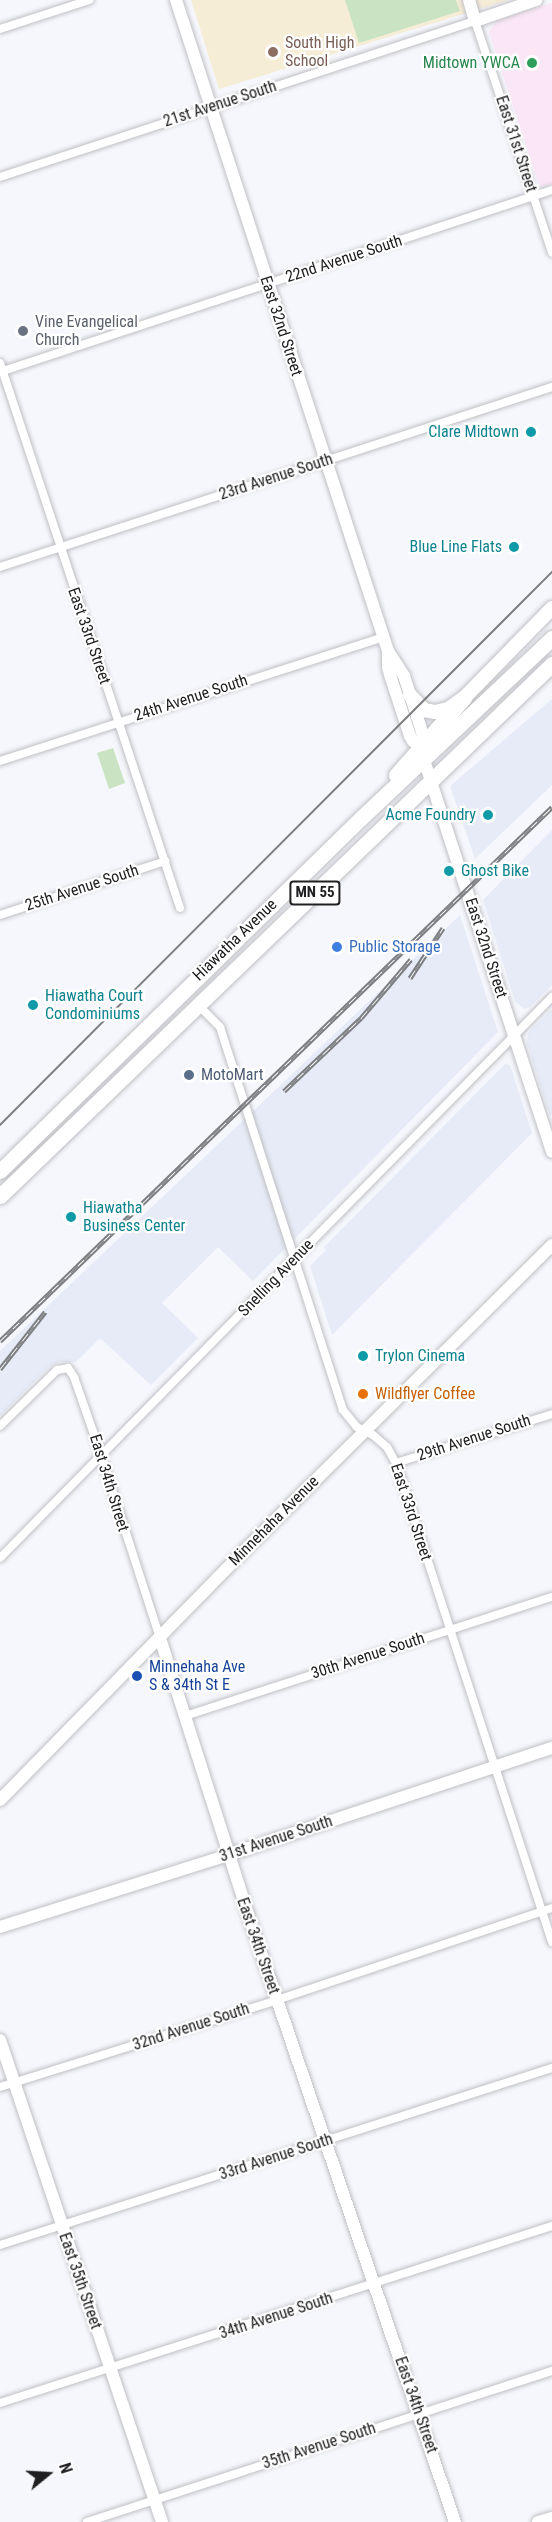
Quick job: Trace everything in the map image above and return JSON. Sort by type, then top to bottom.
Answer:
[{"type":"highway","points":[[422,752],[552,638]]},
{"type":"highway","name":"Hiawatha Avenue","points":[[0,1196],[552,664]]},
{"type":"highway","points":[[509,706],[552,673]]},
{"type":"highway","points":[[422,752],[464,698]]},
{"type":"highway","name":"Hiawatha Avenue","points":[[0,1171],[362,817],[422,752]]},
{"type":"main road","points":[[410,695],[424,710],[435,712],[448,709],[464,698],[552,608]]},
{"type":"street","points":[[0,29],[89,0]]},
{"type":"street","name":"East 32nd Street","points":[[176,0],[388,651],[388,667],[407,726],[413,741],[422,752]]},
{"type":"street","name":"East 31st Street","points":[[469,0],[552,254]]},
{"type":"street","points":[[475,21],[536,0]]},
{"type":"street","name":"21st Avenue South","points":[[0,177],[475,21]]},
{"type":"street","name":"22nd Avenue South","points":[[1,369],[552,190]]},
{"type":"street","name":"East 33rd Street","points":[[1,369],[180,908]]},
{"type":"street","name":"23rd Avenue South","points":[[0,567],[552,387]]},
{"type":"street","name":"24th Avenue South","points":[[0,761],[383,637]]},
{"type":"street","name":"East 32nd Street","points":[[388,651],[398,663],[410,695],[423,736],[422,752],[552,1152]]},
{"type":"street","name":"25th Avenue South","points":[[0,915],[165,861]]},
{"type":"street","name":"Snelling Avenue","points":[[0,1558],[552,997]]},
{"type":"street","name":"East 33rd Street","points":[[199,1006],[220,1027],[343,1410],[351,1423],[387,1447],[396,1463],[552,1942]]},
{"type":"street","name":"Minnehaha Avenue","points":[[0,1800],[364,1431],[552,1245]]},
{"type":"street","name":"East 34th Street","points":[[0,1426],[57,1370],[68,1368],[74,1377],[100,1454],[228,1855],[455,2522]]},
{"type":"street","name":"29th Avenue South","points":[[396,1463],[552,1414]]},
{"type":"street","name":"30th Avenue South","points":[[185,1716],[552,1597]]},
{"type":"street","name":"31st Avenue South","points":[[0,1927],[228,1855],[552,1748]]},
{"type":"street","name":"32nd Avenue South","points":[[0,2087],[277,2000],[552,1908]]},
{"type":"street","name":"East 35th Street","points":[[0,2040],[162,2522]]},
{"type":"street","name":"33rd Avenue South","points":[[0,2246],[552,2068]]},
{"type":"street","name":"34th Avenue South","points":[[0,2403],[552,2226]]},
{"type":"street","name":"35th Avenue South","points":[[87,2522],[552,2371]]},
{"type":"street","points":[[538,2522],[552,2518]]},
{"type":"shaded area","name":"South High School","points":[[191,0],[509,0],[219,89]]},
{"type":"shaded area","points":[[552,3],[552,184],[541,186],[489,32],[497,20]]},
{"type":"shaded area","points":[[552,699],[552,785],[475,859],[450,786]]},
{"type":"shaded area","points":[[552,830],[552,985],[530,1007],[524,1009],[515,1001],[483,900]]},
{"type":"shaded area","points":[[460,915],[498,1032],[253,1281],[218,1247],[162,1303],[198,1338],[151,1385],[100,1338],[76,1362],[59,1362],[50,1366],[0,1416],[0,1351]]},
{"type":"shaded area","points":[[552,1009],[552,1114],[550,1116],[527,1044],[528,1033]]},
{"type":"shaded area","points":[[505,1064],[510,1065],[532,1133],[332,1335],[310,1266],[326,1250],[324,1247]]},
{"type":"green space","points":[[345,0],[456,0],[460,11],[359,43]]},
{"type":"green space","points":[[113,748],[125,783],[109,789],[97,753]]},
{"type":"tram line","points":[[0,1125],[552,572]]},
{"type":"railway","points":[[0,1341],[552,807]]},
{"type":"railway","points":[[410,978],[443,928]]},
{"type":"railway","points":[[284,1091],[361,1018],[411,959]]},
{"type":"railway","points":[[0,1369],[45,1312]]},
{"type":"place","name":"South High School","points":[[273,52]]},
{"type":"place","name":"Midtown YWCA","points":[[532,63]]},
{"type":"place","name":"Vine Evangelical Church","points":[[23,331]]},
{"type":"place","name":"Clare Midtown","points":[[531,432]]},
{"type":"place","name":"Blue Line Flats","points":[[514,547]]},
{"type":"place","name":"Acme Foundry","points":[[488,815]]},
{"type":"place","name":"Ghost Bike","points":[[449,871]]},
{"type":"place","name":"Public Storage","points":[[337,947]]},
{"type":"place","name":"Hiawatha Court Condominiums","points":[[33,1005]]},
{"type":"place","name":"MotoMart","points":[[189,1075]]},
{"type":"place","name":"Hiawatha Business Center","points":[[71,1217]]},
{"type":"place","name":"Trylon Cinema","points":[[363,1356]]},
{"type":"place","name":"Wildflyer Coffee","points":[[363,1394]]},
{"type":"place","name":"Minnehaha Ave S & 34th St E","points":[[137,1676]]}]
